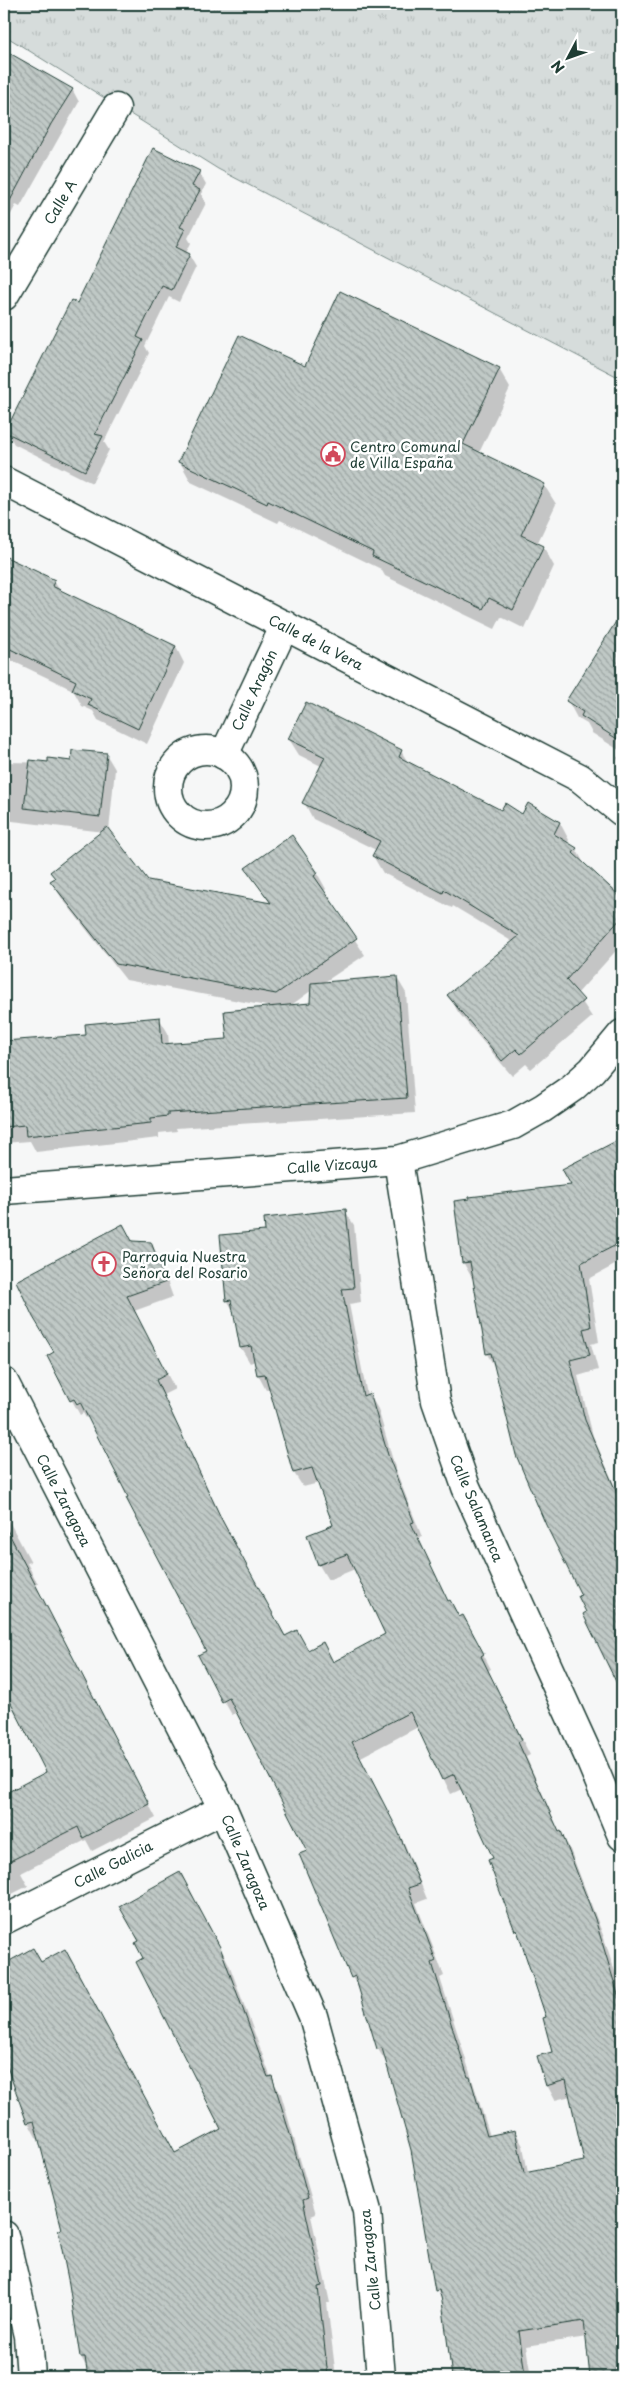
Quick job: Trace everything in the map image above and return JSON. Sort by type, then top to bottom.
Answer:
[{"type":"street","name":"Calle A","points":[[4,296],[116,108]]},
{"type":"street","name":"Calle de la Vera","points":[[4,481],[580,778],[622,812]]},
{"type":"street","name":"Calle Aragón","points":[[224,755],[285,626]]},
{"type":"street","name":"Calle Vizcaya","points":[[4,1190],[398,1160],[513,1125],[543,1108],[572,1088],[592,1070],[622,1034]]},
{"type":"street","name":"Calle Salamanca","points":[[398,1160],[436,1401],[466,1487],[589,1756],[622,1836]]},
{"type":"street","name":"Calle Zaragoza","points":[[4,1382],[223,1809],[313,2016],[367,2211],[380,2377]]},
{"type":"street","name":"Calle Galicia","points":[[4,1920],[223,1809]]},
{"type":"street","points":[[4,2235],[28,2336],[31,2377]]},
{"type":"green space","points":[[4,4],[622,4],[622,379],[218,169],[4,35]]},
{"type":"building","points":[[4,50],[73,89],[51,124],[4,212]]},
{"type":"building","points":[[153,148],[200,171],[192,186],[200,190],[180,227],[185,229],[176,247],[190,254],[172,290],[162,286],[137,337],[143,340],[95,434],[103,436],[85,471],[5,432],[71,300],[77,303]]},
{"type":"building","name":"Centro Comunal de Villa España","points":[[340,291],[500,368],[463,444],[545,484],[521,535],[544,546],[513,610],[489,598],[483,609],[372,556],[373,552],[268,501],[267,504],[178,462],[239,335],[305,366]]},
{"type":"building","points":[[4,556],[55,580],[52,586],[176,646],[138,729],[88,705],[91,699],[72,690],[76,681],[4,646]]},
{"type":"building","points":[[622,612],[622,742],[581,716],[583,712],[566,701]]},
{"type":"building","points":[[306,702],[402,750],[399,757],[501,810],[505,803],[522,814],[528,803],[560,822],[554,834],[577,848],[573,853],[622,898],[622,917],[566,980],[584,1000],[521,1054],[516,1049],[502,1061],[447,995],[519,936],[444,890],[443,893],[372,856],[380,841],[302,803],[325,757],[288,739]]},
{"type":"building","points":[[72,750],[107,753],[100,817],[24,808],[30,760],[48,762],[48,758],[71,761]]},
{"type":"building","points":[[107,827],[148,880],[271,903],[245,868],[292,835],[318,873],[314,876],[357,938],[276,994],[116,964],[50,881],[55,878],[50,872]]},
{"type":"building","points":[[397,976],[407,1098],[168,1113],[168,1116],[151,1118],[151,1123],[26,1136],[25,1125],[4,1127],[4,1041],[86,1035],[85,1024],[160,1017],[162,1044],[227,1039],[224,1011],[310,1003],[311,983]]},
{"type":"building","points":[[622,1138],[622,1242],[581,1263],[591,1327],[583,1329],[590,1355],[570,1360],[585,1420],[622,1505],[622,1694],[583,1614],[586,1612],[578,1596],[581,1595],[546,1525],[516,1455],[491,1353],[486,1354],[470,1262],[462,1263],[454,1201],[469,1199],[469,1197],[571,1185],[562,1169]]},
{"type":"building","points":[[346,1209],[354,1288],[342,1289],[363,1396],[370,1393],[388,1455],[414,1522],[411,1523],[448,1601],[450,1600],[459,1617],[463,1615],[484,1654],[481,1656],[522,1740],[518,1742],[559,1832],[561,1831],[595,1919],[622,2008],[622,2377],[590,2377],[584,2321],[519,2331],[525,2375],[452,2377],[442,2301],[439,2290],[435,2291],[411,2150],[382,2048],[377,2049],[355,1976],[351,1978],[299,1854],[307,1851],[229,1698],[222,1702],[198,1655],[206,1651],[126,1498],[128,1497],[80,1402],[77,1404],[74,1399],[70,1401],[47,1356],[54,1352],[33,1317],[16,1281],[123,1224],[132,1241],[151,1242],[166,1282],[127,1296],[167,1374],[156,1380],[223,1522],[285,1636],[297,1630],[308,1650],[323,1642],[333,1662],[385,1634],[347,1554],[318,1565],[307,1535],[333,1525],[312,1468],[293,1473],[265,1374],[257,1375],[251,1346],[240,1348],[231,1300],[226,1301],[220,1235],[265,1231],[264,1218]],"holes":[[[410,1712],[442,1780],[454,1774],[493,1858],[488,1860],[515,1931],[517,1930],[546,2017],[543,2018],[552,2052],[537,2056],[546,2086],[566,2080],[584,2161],[524,2173],[515,2130],[487,2136],[470,2077],[468,2077],[432,1963],[436,1961],[408,1888],[420,1884],[397,1829],[352,1742]]]},
{"type":"building","points":[[4,1524],[149,1804],[83,1838],[78,1827],[4,1864],[4,1794],[46,1772],[4,1689]]},
{"type":"building","points":[[180,1872],[220,1947],[268,2077],[272,2076],[293,2144],[308,2198],[303,2200],[322,2286],[318,2287],[328,2377],[88,2377],[85,2357],[80,2357],[69,2284],[58,2230],[62,2229],[34,2121],[27,2123],[4,2058],[4,1964],[33,1948],[41,1962],[65,1949],[175,2153],[221,2129],[136,1962],[143,1958],[135,1943],[139,1941],[119,1906]]},
{"type":"place","name":"Centro Comunal de Villa España","points":[[333,454]]},
{"type":"place","name":"Parroquia Nuestra Señora del Rosario","points":[[104,1264]]}]
